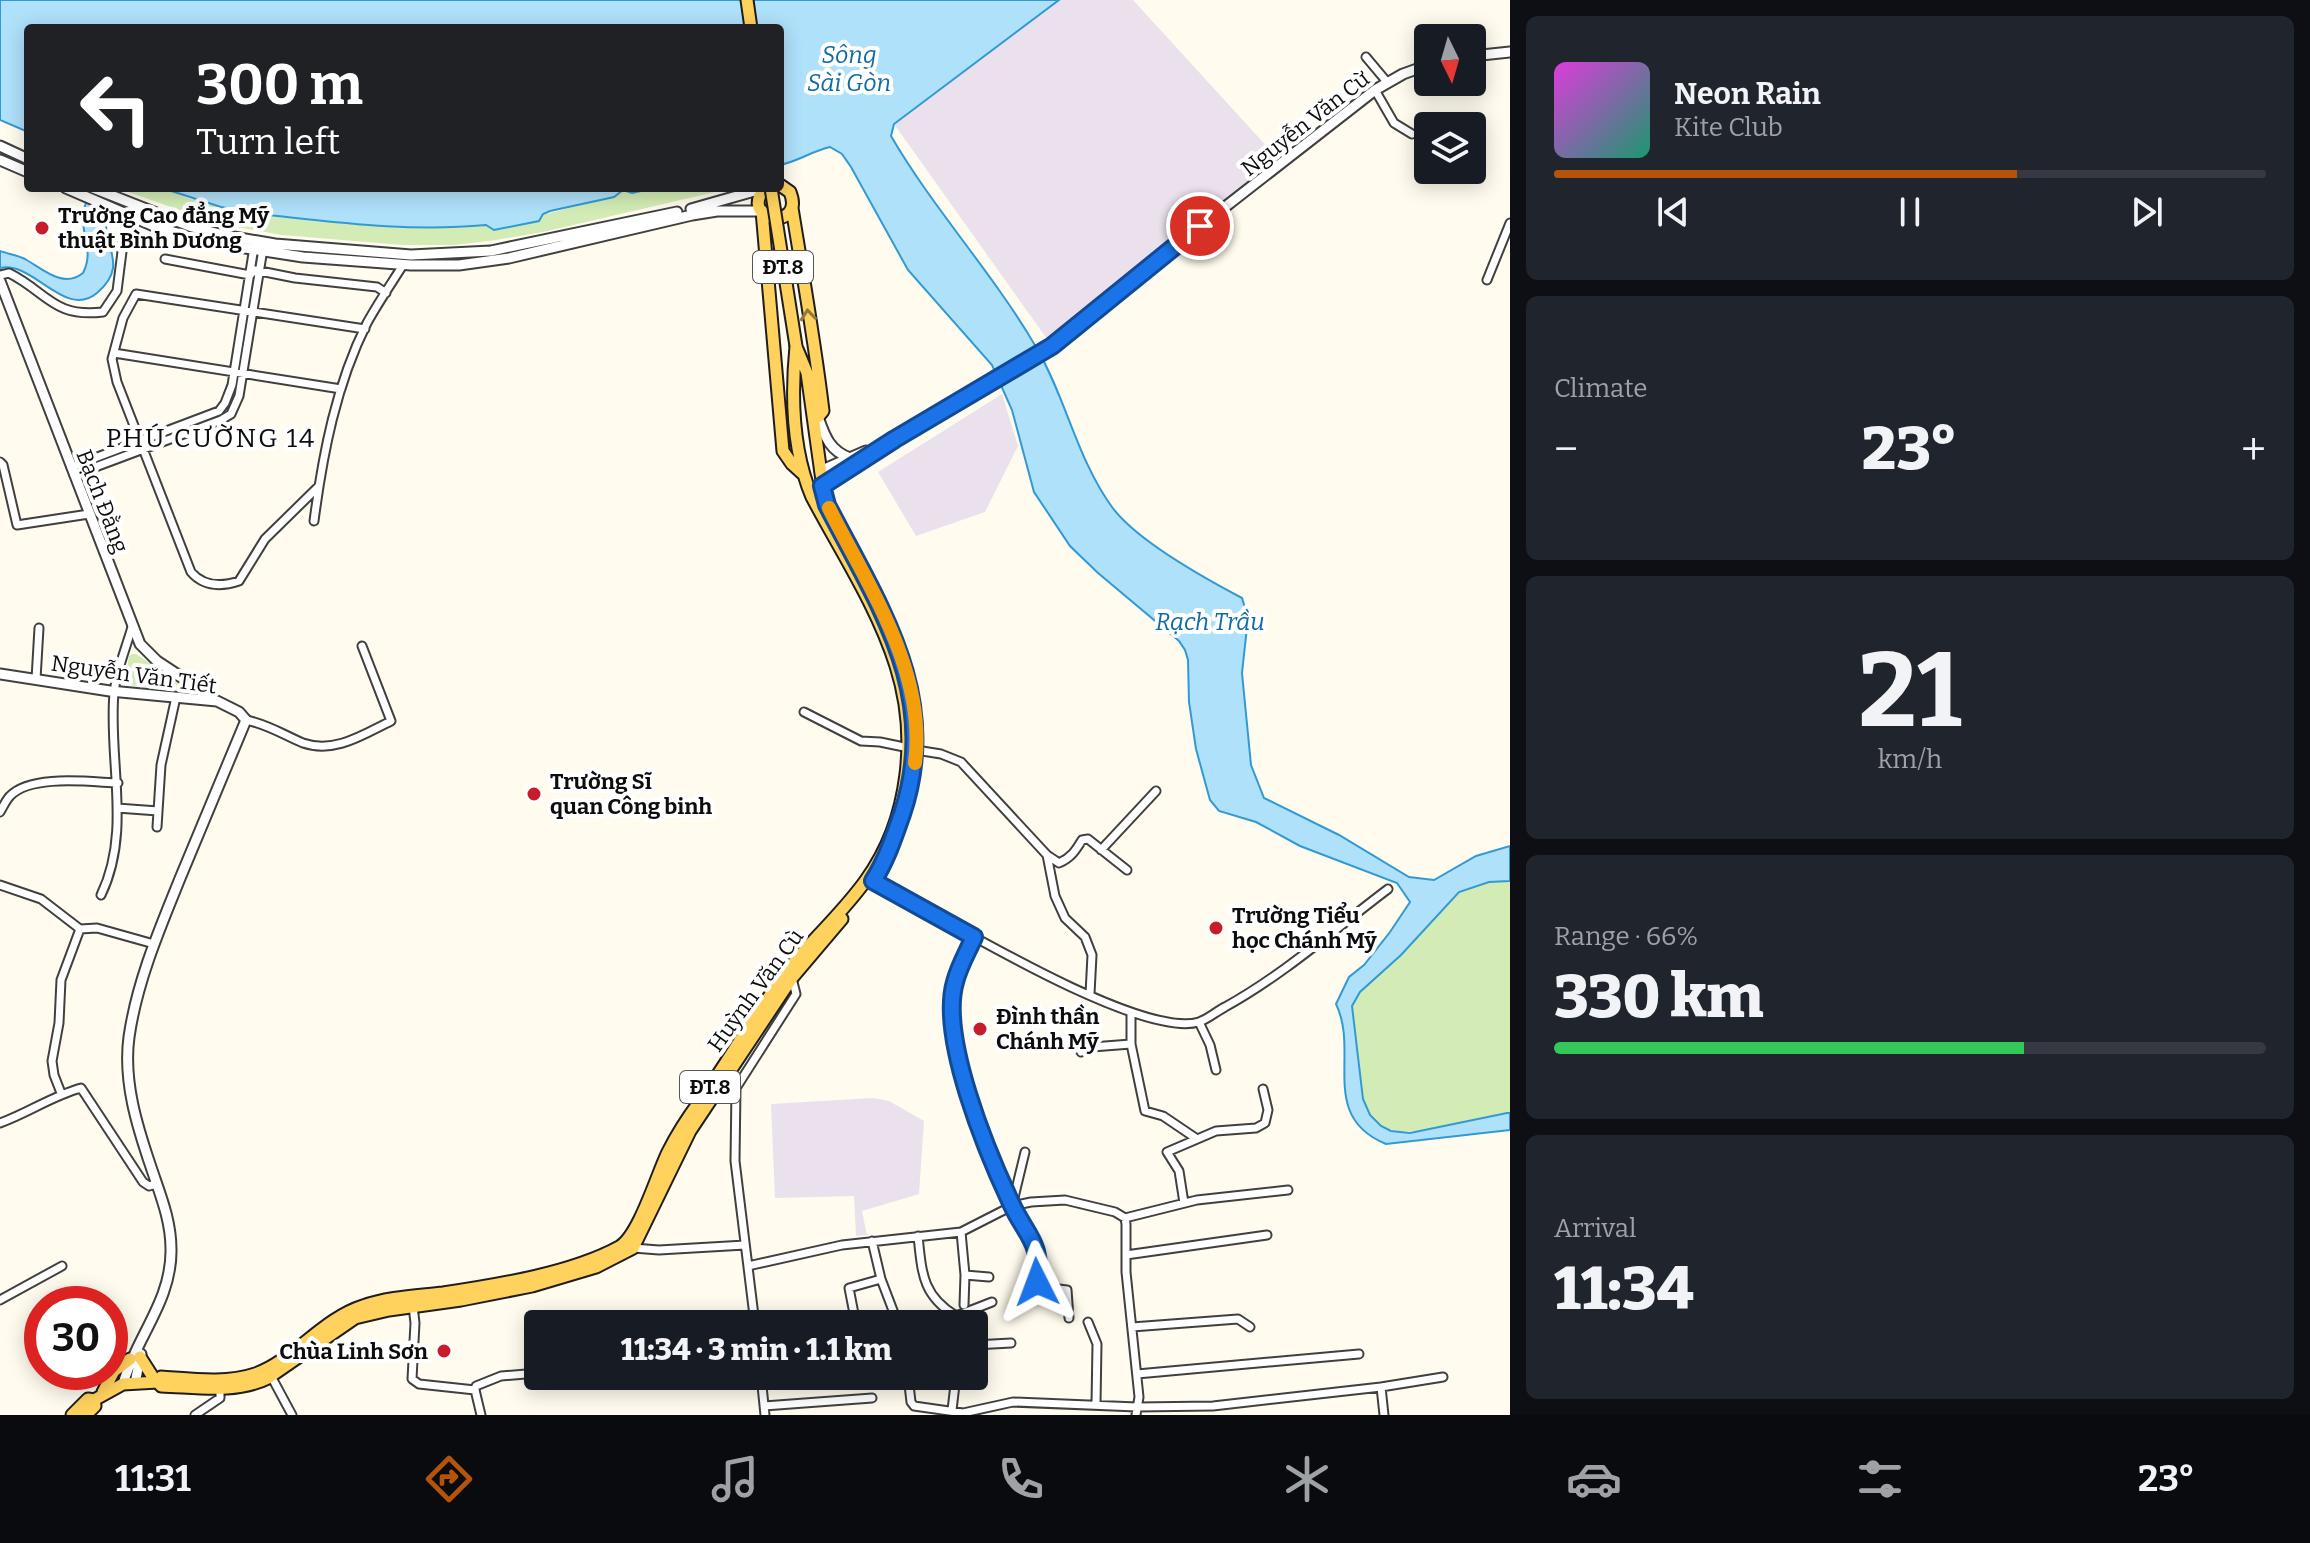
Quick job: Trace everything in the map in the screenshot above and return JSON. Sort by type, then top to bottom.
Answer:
[{"type":"main road","points":[[747,0],[750,24]]},
{"type":"main road","points":[[784,188],[790,192],[820,386],[823,411],[818,417]]},
{"type":"main road","points":[[764,192],[759,198],[765,224],[783,451],[792,464]]},
{"type":"main road","name":"ĐT.8","points":[[768,192],[796,346],[807,373],[820,471]]},
{"type":"main road","points":[[765,224],[792,208]]},
{"type":"main road","points":[[765,224],[769,230],[783,226],[788,228],[797,239]]},
{"type":"main road","name":"ĐT.8","points":[[796,346],[812,370],[818,417],[815,431]]},
{"type":"main road","name":"ĐT.8","points":[[796,346],[787,393],[787,419],[792,464],[803,474]]},
{"type":"main road","name":"ĐT.8","points":[[796,346],[793,395],[803,474],[884,633],[906,704],[912,749]]},
{"type":"main road","points":[[86,1415],[95,1406],[114,1371],[135,1358],[161,1386],[252,1384],[271,1376],[355,1318],[532,1286],[596,1267],[633,1248],[677,1156],[723,1075],[791,973],[870,880],[893,841],[907,800],[912,749],[912,700],[900,654],[827,505],[820,471],[803,474]]},
{"type":"main road","points":[[810,491],[822,486]]},
{"type":"main road","name":"Huỳnh Văn Cù","points":[[619,1247],[635,1228],[674,1141],[723,1075]]},
{"type":"main road","points":[[220,1384],[260,1372],[323,1327],[364,1305],[506,1282],[586,1260],[619,1247],[633,1248]]},
{"type":"main road","points":[[72,1415],[88,1399],[98,1398],[129,1384],[157,1382]]},
{"type":"street","points":[[1486,55],[1510,52]]},
{"type":"street","points":[[1366,57],[1387,82]]},
{"type":"street","name":"Nguyễn Văn Cừ","points":[[822,486],[1052,346],[1125,285],[1375,90],[1414,71]]},
{"type":"street","points":[[1375,90],[1394,123],[1412,134]]},
{"type":"street","points":[[0,146],[24,157]]},
{"type":"street","points":[[0,160],[24,170]]},
{"type":"street","points":[[76,192],[174,233],[206,242],[411,255],[522,250],[717,211],[765,224]]},
{"type":"street","points":[[103,192],[192,227],[259,246],[403,265],[459,265],[753,192]]},
{"type":"street","points":[[1487,280],[1510,223]]},
{"type":"street","points":[[0,278],[9,273],[27,282],[45,299],[64,310],[83,314],[103,312],[117,291],[124,236]]},
{"type":"street","points":[[248,311],[259,271],[259,246]]},
{"type":"street","points":[[72,471],[231,414],[237,405],[250,275],[259,246]]},
{"type":"street","points":[[165,259],[250,275]]},
{"type":"street","points":[[314,521],[323,455],[341,389],[365,329],[403,265]]},
{"type":"street","points":[[250,275],[253,270],[377,287],[386,293]]},
{"type":"street","name":"Bạch Đằng","points":[[0,278],[140,644],[148,653],[217,701]]},
{"type":"street","points":[[319,486],[265,539],[239,581],[209,585],[198,580],[191,572],[117,382],[112,359],[123,318],[136,294],[365,329]]},
{"type":"street","points":[[114,353],[341,389]]},
{"type":"street","points":[[818,417],[833,449],[850,458]]},
{"type":"street","name":"Nguyễn Văn Cừ","points":[[820,471],[895,439]]},
{"type":"street","points":[[0,462],[17,525],[89,514]]},
{"type":"street","points":[[101,895],[109,880],[116,833],[118,783],[114,691],[132,627]]},
{"type":"street","points":[[36,679],[39,628]]},
{"type":"street","name":"Nguyễn Văn Tiết","points":[[0,674],[114,691],[217,701],[239,712],[246,720],[318,746],[352,740],[391,721],[362,646]]},
{"type":"street","points":[[157,827],[161,765],[176,697]]},
{"type":"street","points":[[804,712],[861,741],[941,754],[961,762],[1047,855],[1059,863],[1075,852],[1082,840],[1088,839],[1127,870]]},
{"type":"street","points":[[129,1384],[135,1358],[160,1306],[170,1271],[171,1248],[166,1210],[138,1123],[127,1072],[129,1038],[154,944],[246,720]]},
{"type":"street","points":[[0,812],[11,795],[29,785],[51,782],[118,783]]},
{"type":"street","points":[[1101,850],[1156,791]]},
{"type":"street","points":[[117,808],[158,811]]},
{"type":"street","points":[[1047,855],[1055,896],[1065,918],[1085,937],[1092,955],[1090,994]]},
{"type":"street","points":[[870,880],[1019,961],[1131,1013],[1167,1024],[1199,1022],[1247,995],[1388,889]]},
{"type":"street","points":[[0,885],[41,899],[80,929],[97,928],[154,944]]},
{"type":"street","points":[[61,1093],[52,1061],[59,1023],[61,980],[80,929]]},
{"type":"street","points":[[974,937],[954,982],[951,1014],[971,1110],[1012,1206],[1036,1243],[1037,1282],[1041,1287],[1067,1290],[1069,1318]]},
{"type":"street","name":"Huỳnh Văn Cù","points":[[736,1088],[796,994],[791,973]]},
{"type":"street","points":[[1131,1013],[1131,1044],[1145,1111],[1163,1116],[1197,1139]]},
{"type":"street","points":[[1199,1022],[1210,1045],[1216,1070]]},
{"type":"street","points":[[1081,1052],[1092,1047],[1131,1044]]},
{"type":"street","points":[[723,1075],[736,1088],[735,1161],[753,1310]]},
{"type":"street","points":[[0,1123],[61,1093],[81,1088],[143,1182],[149,1186],[157,1184]]},
{"type":"street","points":[[1184,1203],[1179,1171],[1167,1152],[1216,1131],[1256,1128],[1265,1123],[1269,1116],[1263,1089]]},
{"type":"street","points":[[1012,1206],[1025,1152]]},
{"type":"street","points":[[748,1266],[872,1241],[961,1232],[1012,1206],[1065,1200],[1115,1212],[1125,1218],[1184,1203],[1288,1190]]},
{"type":"street","points":[[1125,1218],[1137,1411]]},
{"type":"street","points":[[961,1232],[964,1305]]},
{"type":"street","points":[[1126,1255],[1267,1235]]},
{"type":"street","points":[[918,1236],[922,1272],[930,1294],[945,1310]]},
{"type":"street","points":[[872,1241],[893,1310]]},
{"type":"street","points":[[633,1248],[659,1250],[745,1245]]},
{"type":"street","points":[[0,1300],[62,1266]]},
{"type":"street","points":[[965,1275],[989,1277]]},
{"type":"street","points":[[853,1310],[849,1288],[881,1279]]},
{"type":"street","points":[[976,1310],[992,1302]]},
{"type":"street","points":[[413,1306],[412,1379],[419,1384],[475,1390]]},
{"type":"street","points":[[1132,1327],[1238,1319],[1250,1327]]},
{"type":"street","points":[[1088,1322],[1097,1344],[1096,1404]]},
{"type":"street","points":[[988,1344],[1011,1343]]},
{"type":"street","points":[[1137,1374],[1359,1354]]},
{"type":"street","points":[[481,1415],[476,1386],[488,1379],[524,1375]]},
{"type":"street","points":[[271,1376],[292,1415]]},
{"type":"street","points":[[910,1390],[914,1406],[963,1413],[1013,1402],[1058,1406],[1096,1404],[1137,1411],[1213,1406],[1443,1377]]},
{"type":"street","points":[[195,1415],[220,1398],[220,1384]]},
{"type":"street","points":[[1381,1387],[1384,1415]]},
{"type":"street","points":[[762,1390],[765,1415]]},
{"type":"street","points":[[952,1410],[954,1390]]},
{"type":"street","points":[[764,1406],[872,1398]]},
{"type":"shaded area","points":[[1053,0],[1133,0],[1282,163],[1052,346],[894,124]]},
{"type":"shaded area","points":[[1002,394],[1018,446],[985,512],[916,536],[878,472]]},
{"type":"shaded area","points":[[873,1098],[889,1101],[924,1121],[919,1194],[862,1211],[867,1235],[856,1236],[854,1196],[775,1198],[771,1104]]},
{"type":"green space","points":[[128,192],[172,192],[190,199],[257,207],[269,215],[429,228],[516,220],[614,197],[620,192],[715,192],[543,232],[455,245],[402,245],[282,235],[219,224]]},
{"type":"green space","points":[[132,654],[185,686],[186,691],[128,685],[125,682],[129,656]]},
{"type":"green space","points":[[1510,881],[1510,1113],[1414,1131],[1380,1125],[1369,1114],[1362,1093],[1352,1025],[1355,998],[1460,892],[1489,882]]},
{"type":"water","points":[[0,0],[1059,0],[894,124],[891,136],[1036,347],[1056,387],[1080,449],[1112,507],[1154,545],[1242,598],[1248,618],[1242,673],[1251,765],[1264,798],[1339,835],[1409,877],[1434,880],[1476,856],[1510,846],[1510,881],[1489,882],[1459,892],[1401,955],[1360,992],[1352,1006],[1363,1099],[1370,1115],[1381,1126],[1391,1131],[1410,1133],[1510,1113],[1510,1130],[1386,1144],[1365,1132],[1353,1117],[1344,1082],[1342,1023],[1336,1004],[1349,977],[1364,965],[1410,902],[1397,883],[1300,846],[1256,822],[1219,811],[1210,800],[1196,749],[1189,702],[1188,660],[1179,641],[1070,546],[1034,492],[1012,410],[992,365],[908,270],[842,154],[830,147],[784,164],[784,24],[24,24],[24,130],[0,120]]},
{"type":"water","points":[[90,192],[118,192],[106,223],[113,266],[106,284],[97,293],[85,299],[73,299],[25,272],[0,268],[0,251],[22,258],[61,278],[68,279],[83,273],[88,253],[83,217]]},
{"type":"water","points":[[174,192],[620,192],[614,197],[550,211],[543,214],[539,221],[494,230],[486,225],[404,227],[350,224],[269,215],[257,207],[244,211]]},
{"type":"slow traffic","points":[[829,508],[900,654],[912,700],[917,737],[915,763]]},
{"type":"place","name":"Trường Cao đẳng Mỹ thuật Bình Dương","points":[[42,228]]},
{"type":"place","name":"Trường Sĩ quan Công binh","points":[[534,794]]},
{"type":"place","name":"Trường Tiểu học Chánh Mỹ","points":[[1216,928]]},
{"type":"place","name":"Đình thần Chánh Mỹ","points":[[980,1029]]},
{"type":"place","name":"Chùa Linh Sơn","points":[[444,1351]]},
{"type":"district","name":"PHÚ CƯỜNG 14","points":[[211,438]]},
{"type":"route","points":[[1037,1282],[1036,1243],[1012,1206],[971,1110],[951,1014],[954,982],[974,937],[873,881],[893,841],[907,800],[917,737],[912,700],[896,643],[827,505],[822,486],[1052,346],[1200,226]]},
{"type":"water label","name":"Sông Sài Gòn","points":[[849,69]]},
{"type":"water label","name":"Rạch Trầu","points":[[1210,622]]}]
